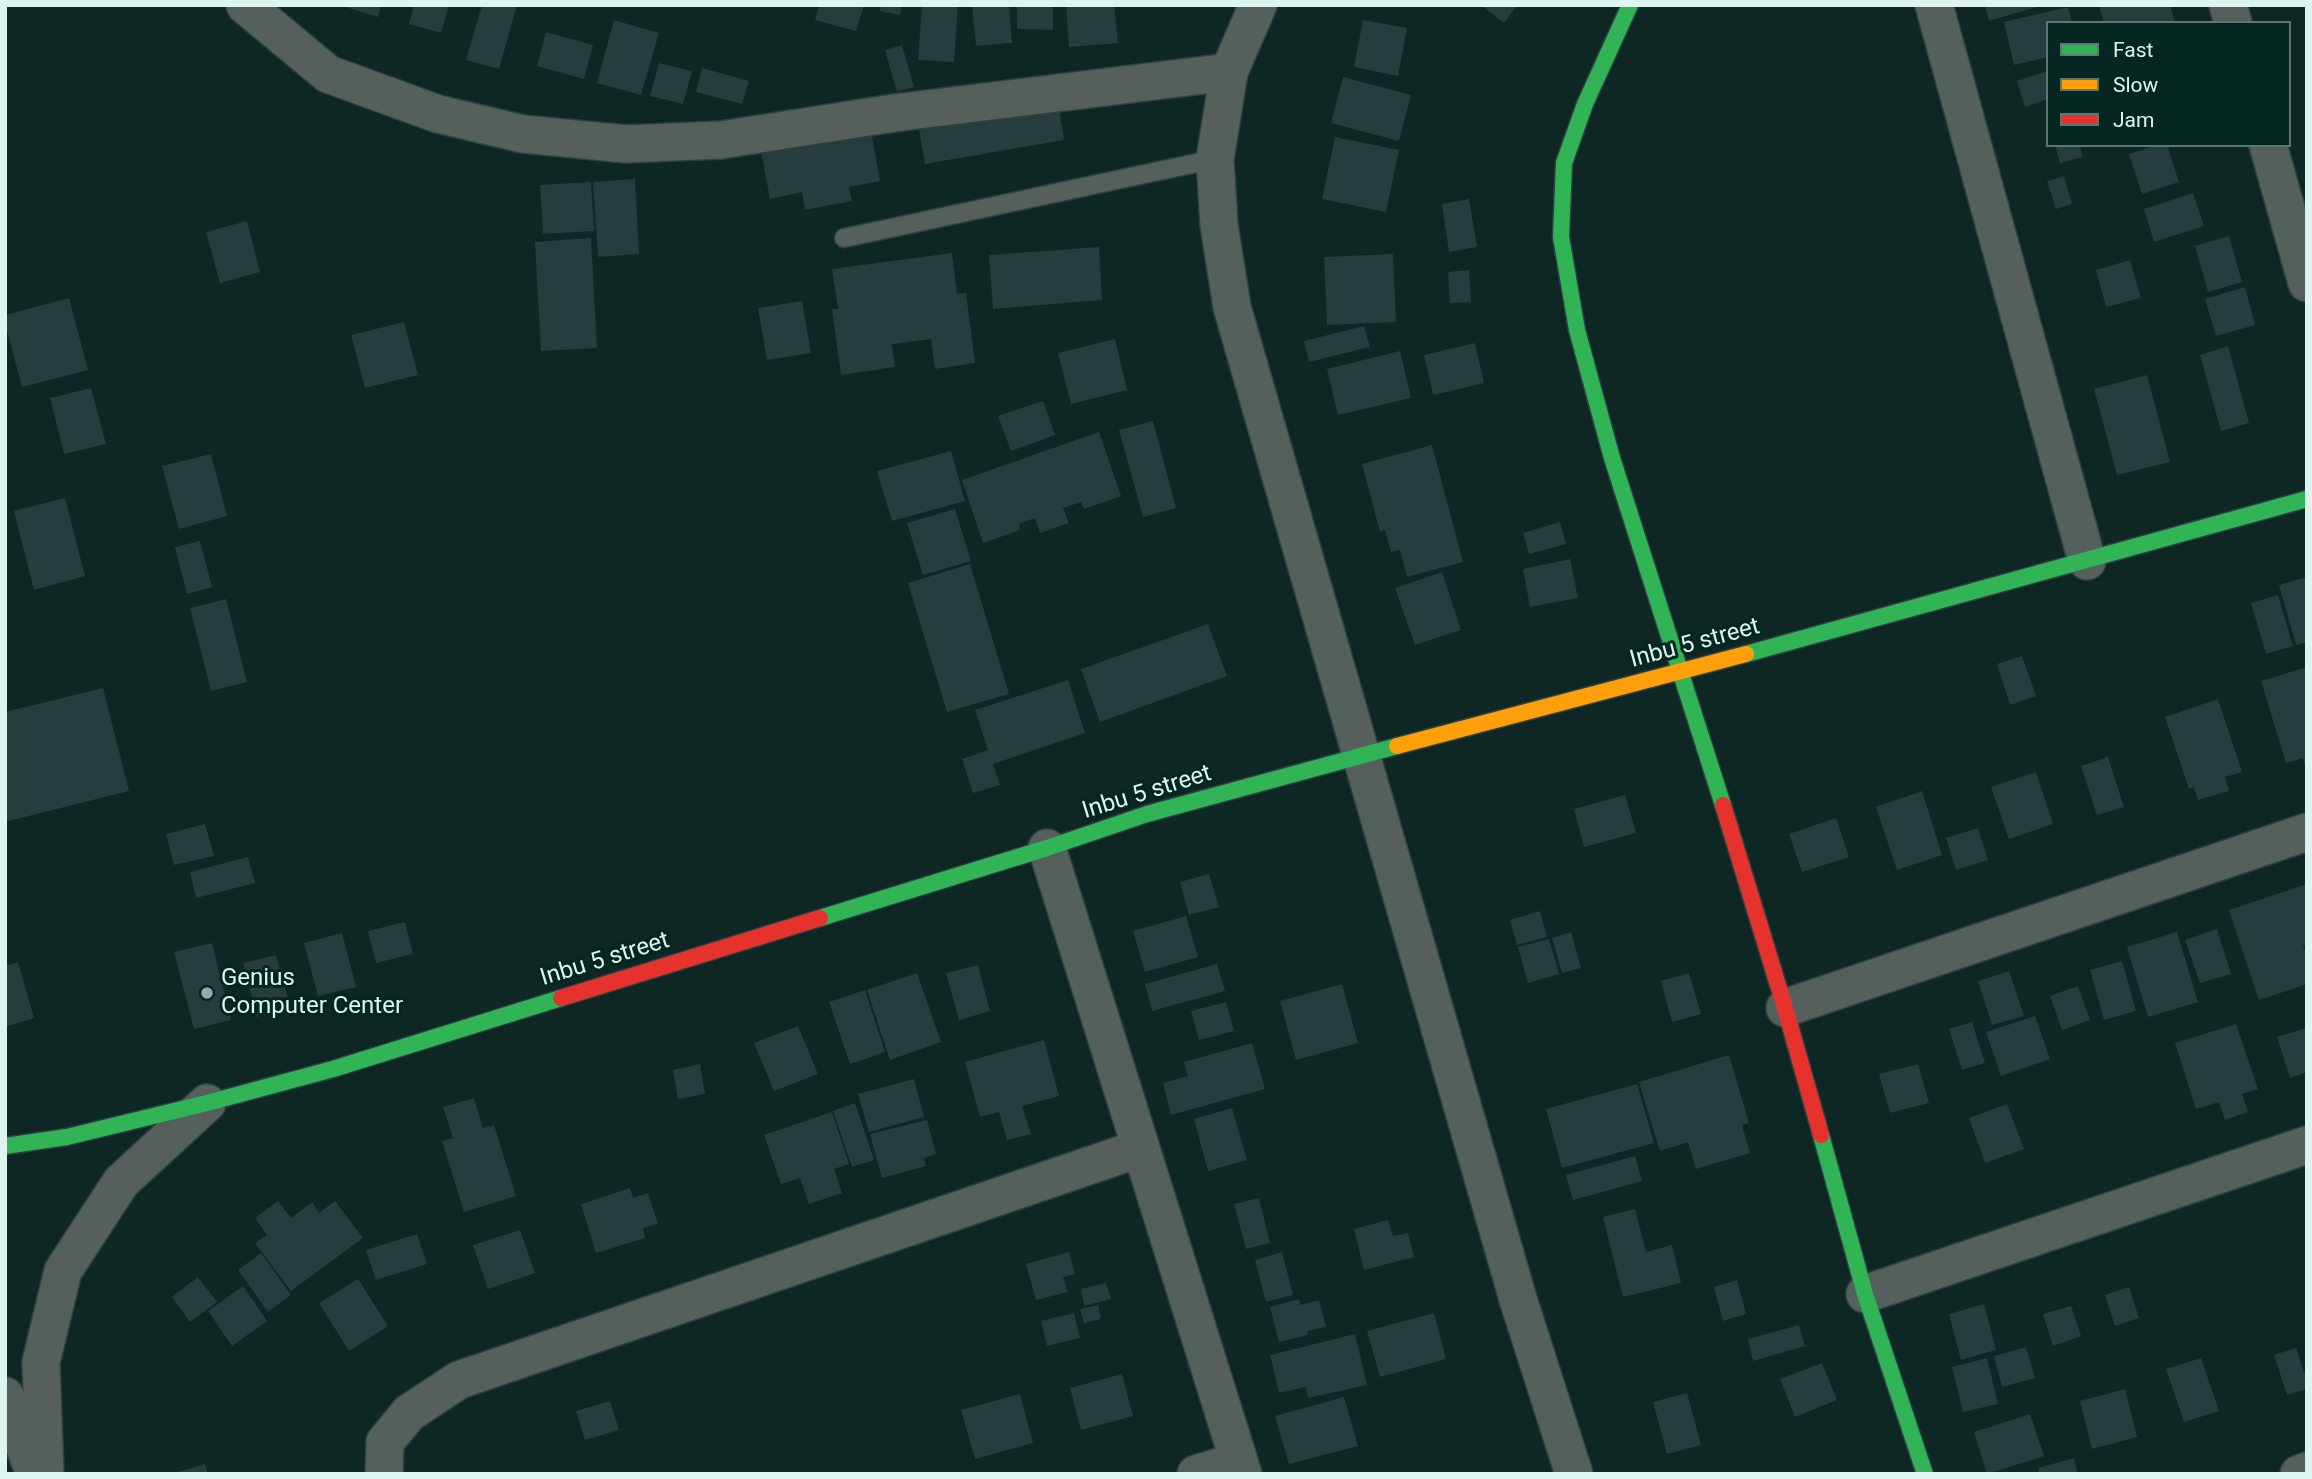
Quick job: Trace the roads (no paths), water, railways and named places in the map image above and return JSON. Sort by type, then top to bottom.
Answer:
[{"type":"street","points":[[245,5],[279,17],[328,74],[438,114],[523,134],[626,144],[721,140],[894,113],[1229,72]]},
{"type":"street","points":[[1630,5],[1585,104],[1564,163],[1561,237],[1577,330],[1612,458],[1682,671],[1785,1008],[1865,1294],[1925,1474]]},
{"type":"street","points":[[1934,5],[2087,561]]},
{"type":"street","points":[[1254,6],[1229,72],[1215,159],[1219,225],[1233,307],[1518,1299],[1574,1474]]},
{"type":"street","points":[[2269,147],[2307,283]]},
{"type":"street","name":"Inbu 5 street","points":[[5,1146],[68,1137],[333,1069],[1047,848],[1147,814],[1682,671],[2307,499]]},
{"type":"street","points":[[1785,1008],[2307,832]]},
{"type":"street","points":[[1047,848],[1241,1467],[1196,1474]]},
{"type":"street","points":[[45,1474],[41,1362],[63,1271],[121,1182],[207,1103]]},
{"type":"street","points":[[1865,1294],[2307,1144]]},
{"type":"street","points":[[384,1474],[385,1441],[409,1413],[459,1380],[1141,1148]]},
{"type":"street","points":[[5,1396],[35,1474]]},
{"type":"street","points":[[2299,1474],[2307,1471]]},
{"type":"lane","points":[[844,238],[1215,159]]},
{"type":"place","name":"Genius Computer Center","points":[[207,993]]}]
